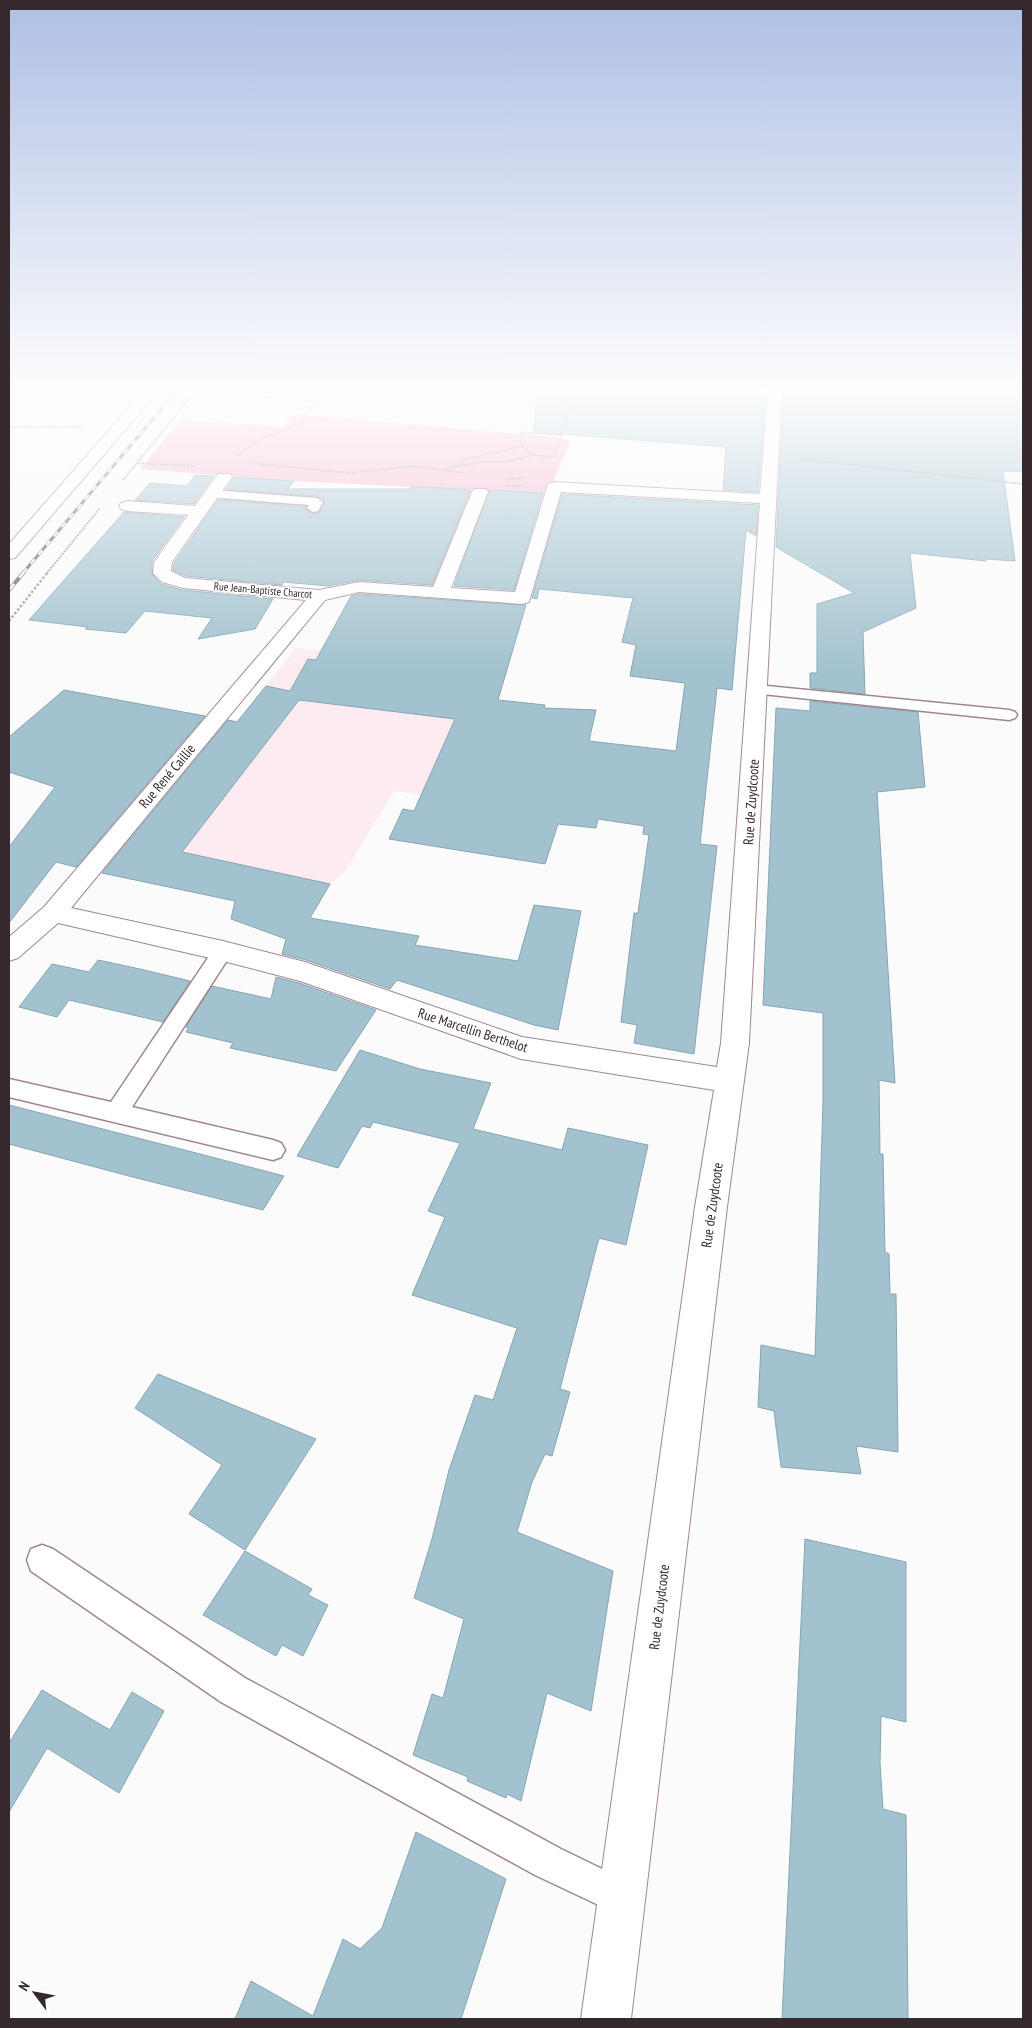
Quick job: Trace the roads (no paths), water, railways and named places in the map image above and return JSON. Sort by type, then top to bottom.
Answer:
[{"type":"street","points":[[9,554],[72,482]]},
{"type":"street","name":"Rue Jean-Baptiste Charcot","points":[[219,482],[163,562],[162,573],[168,578],[182,582],[319,596],[359,587],[522,598],[554,487],[768,499]]},
{"type":"street","name":"Rue de Zuydcoote","points":[[606,2019],[710,1207],[735,1043],[758,690],[769,482]]},
{"type":"street","points":[[440,593],[480,492]]},
{"type":"street","points":[[127,506],[199,511]]},
{"type":"street","name":"Rue René Caillie","points":[[9,951],[53,913],[319,596]]},
{"type":"street","name":"Rue Marcellin Berthelot","points":[[53,913],[223,951],[320,977],[521,1048],[730,1081]]},
{"type":"lane","points":[[212,494],[317,502],[313,508]]},
{"type":"lane","points":[[758,690],[1009,715]]},
{"type":"lane","points":[[116,1113],[223,951]]},
{"type":"lane","points":[[9,1088],[273,1150]]},
{"type":"lane","points":[[42,1560],[233,1690],[540,1858],[622,1898]]},
{"type":"railway","points":[[23,573],[100,482]]},
{"type":"railway","points":[[9,590],[24,572]]}]
